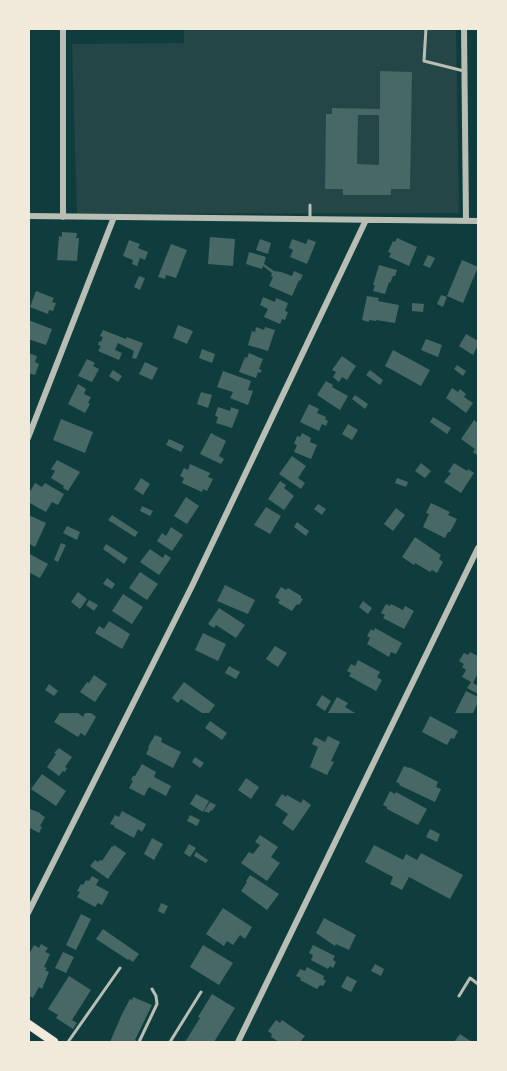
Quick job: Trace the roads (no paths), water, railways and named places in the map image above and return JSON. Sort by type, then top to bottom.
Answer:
[{"type":"main road","points":[[28,1024],[54,1042]]},
{"type":"street","points":[[63,28],[63,217]]},
{"type":"street","points":[[464,28],[466,221]]},
{"type":"street","points":[[28,216],[478,221]]},
{"type":"street","points":[[28,438],[114,217]]},
{"type":"street","points":[[28,914],[192,586],[366,220]]},
{"type":"street","points":[[238,1042],[478,548]]},
{"type":"lane","points":[[426,28],[424,61],[464,71]]},
{"type":"lane","points":[[310,205],[310,219]]},
{"type":"lane","points":[[68,1042],[120,968]]},
{"type":"lane","points":[[459,996],[470,978],[478,984]]},
{"type":"lane","points":[[139,1042],[157,1004],[152,989]]},
{"type":"lane","points":[[170,1042],[201,992]]}]
